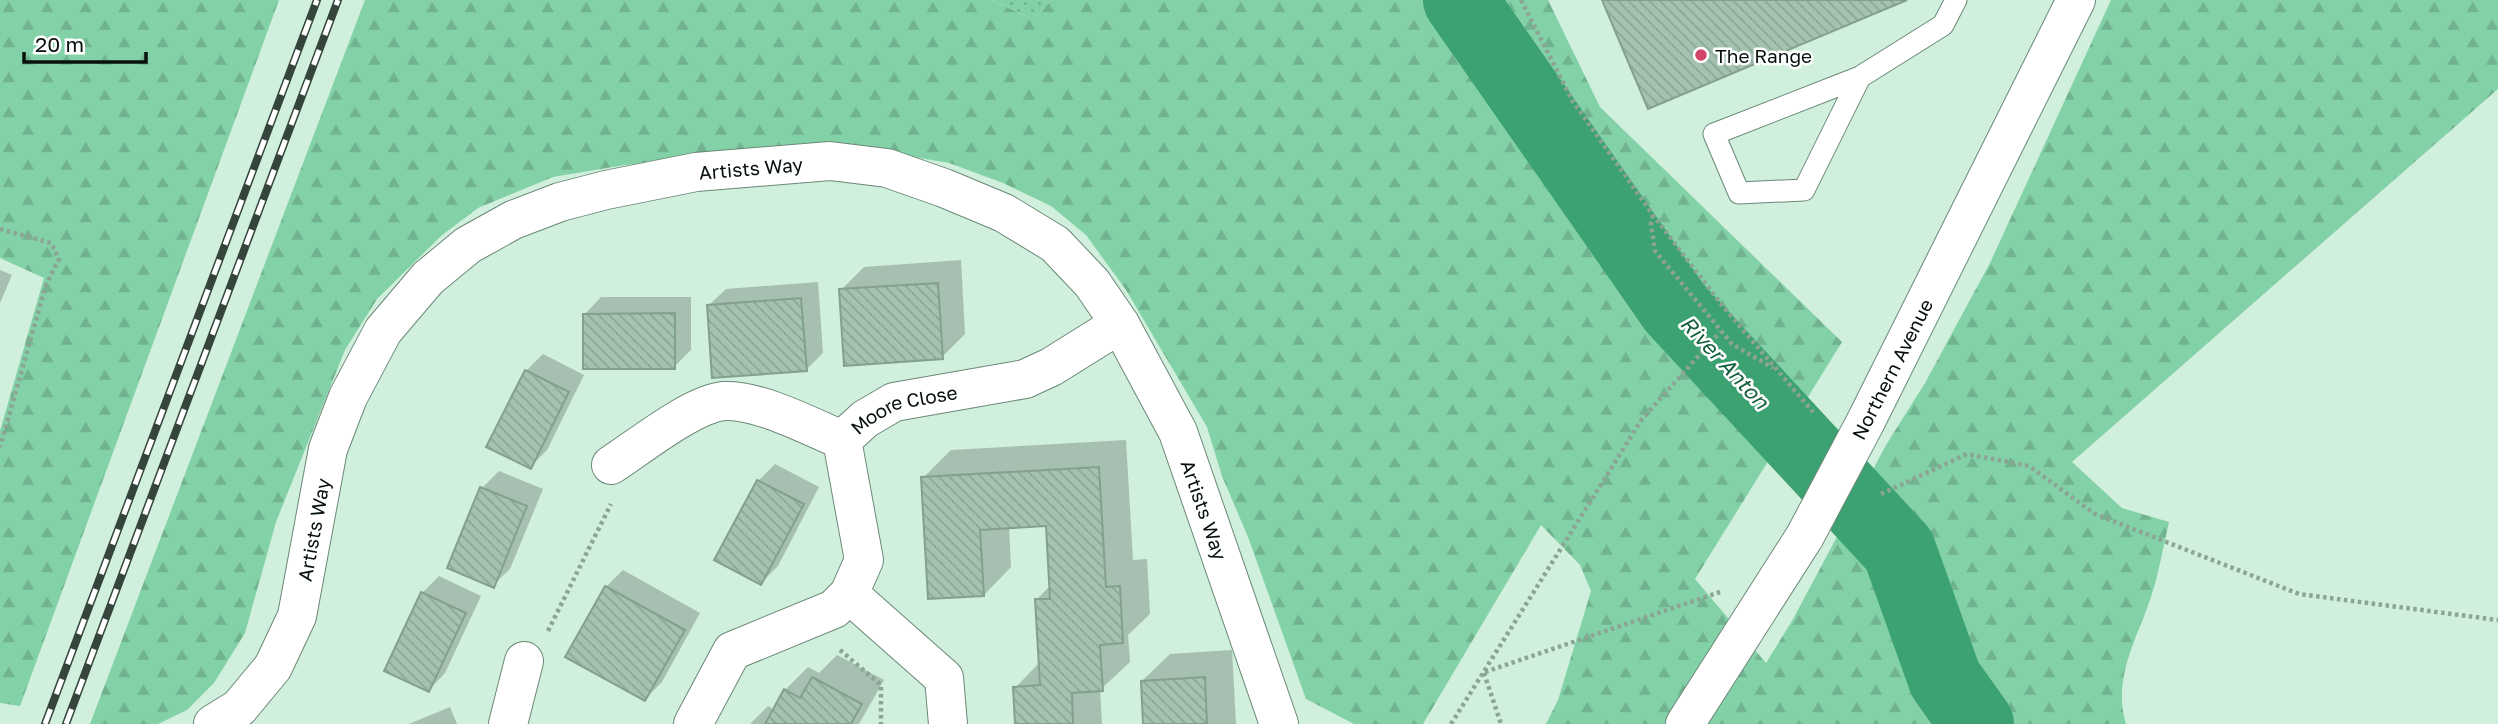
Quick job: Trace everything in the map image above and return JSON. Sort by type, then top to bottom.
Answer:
[{"type":"street","name":"Northern Avenue","points":[[1685,724],[1805,536],[1866,421],[2076,0]]},
{"type":"street","name":"Artists Way","points":[[213,724],[239,708],[273,667],[297,616],[328,449],[348,397],[383,331],[428,278],[468,245],[513,220],[559,202],[696,172],[830,161],[887,168],[1004,213],[1055,244],[1092,283],[1119,324],[1178,432],[1279,724]]},
{"type":"street","name":"Moore Close","points":[[849,594],[864,561],[842,440],[865,419],[894,402],[1025,379],[1119,324]]},
{"type":"street","points":[[611,465],[700,408],[724,401],[756,406],[842,440]]},
{"type":"street","points":[[693,724],[732,651],[834,609],[849,594],[944,678],[948,724]]},
{"type":"street","points":[[512,723],[524,661]]},
{"type":"lane","points":[[1860,77],[1804,190],[1739,193],[1714,134],[1860,77],[1943,25],[1956,0]]},
{"type":"path","points":[[1521,0],[1572,100],[1653,215],[1725,309],[1814,412]]},
{"type":"path","points":[[1653,215],[1651,224],[1655,251],[1732,344],[1778,371]]},
{"type":"path","points":[[0,229],[51,243],[59,259],[46,285],[0,447]]},
{"type":"path","points":[[1451,724],[1642,419],[1720,332]]},
{"type":"path","points":[[1881,495],[1967,454],[2029,467],[2095,514],[2299,594],[2498,620]]},
{"type":"path","points":[[524,661],[544,641],[612,501],[611,465]]},
{"type":"path","points":[[1484,672],[1720,592]]},
{"type":"path","points":[[805,619],[881,685],[881,724]]},
{"type":"path","points":[[1484,672],[1501,724]]},
{"type":"green space","points":[[0,0],[279,0],[20,706],[0,703],[0,431],[44,278],[0,258]]},
{"type":"green space","points":[[365,0],[992,0],[1032,19],[1052,0],[1548,0],[1600,107],[1842,342],[1695,579],[1766,663],[1792,621],[1886,445],[1925,383],[1990,263],[2111,0],[2498,0],[2498,89],[2072,462],[2122,508],[2169,522],[2154,588],[2124,675],[2122,707],[2126,724],[1546,724],[1558,700],[1591,591],[1580,565],[1541,525],[1423,724],[1354,724],[1306,699],[1248,537],[1222,476],[1207,427],[1126,290],[1086,235],[1051,206],[1003,183],[949,163],[851,146],[788,146],[625,165],[553,177],[478,208],[441,236],[377,299],[345,350],[276,522],[245,633],[214,683],[187,710],[158,724],[90,724]]},
{"type":"green space","points":[[992,0],[1052,0],[1032,19]]},
{"type":"building","name":"The Range","points":[[1602,0],[1907,0],[1648,109]]},
{"type":"building","points":[[938,283],[943,359],[844,366],[839,289]]},
{"type":"building","points":[[801,298],[807,371],[712,378],[707,305]]},
{"type":"building","points":[[675,313],[675,369],[583,369],[583,314]]},
{"type":"building","points":[[525,370],[569,392],[531,469],[486,447]]},
{"type":"building","points":[[1099,467],[1106,587],[1120,586],[1123,643],[1100,645],[1103,691],[1072,693],[1073,724],[1015,724],[1013,687],[1040,685],[1035,599],[1050,599],[1046,526],[980,530],[984,596],[928,599],[921,477]]},
{"type":"building","points":[[757,480],[804,504],[761,585],[714,560]]},
{"type":"building","points":[[480,487],[527,506],[494,588],[447,568]]},
{"type":"building","points":[[605,586],[685,630],[645,701],[565,657]]},
{"type":"building","points":[[421,592],[466,613],[429,692],[384,671]]},
{"type":"building","points":[[812,677],[862,704],[851,724],[765,724],[784,689],[800,698]]},
{"type":"building","points":[[1205,677],[1207,724],[1143,724],[1141,681]]},
{"type":"waterway","name":"River Anton","points":[[1460,0],[1675,308],[1899,550],[1945,679],[1977,724]]},
{"type":"railway","points":[[45,724],[317,0]]},
{"type":"railway","points":[[66,724],[338,0]]},
{"type":"place","name":"The Range","points":[[1701,55]]}]
